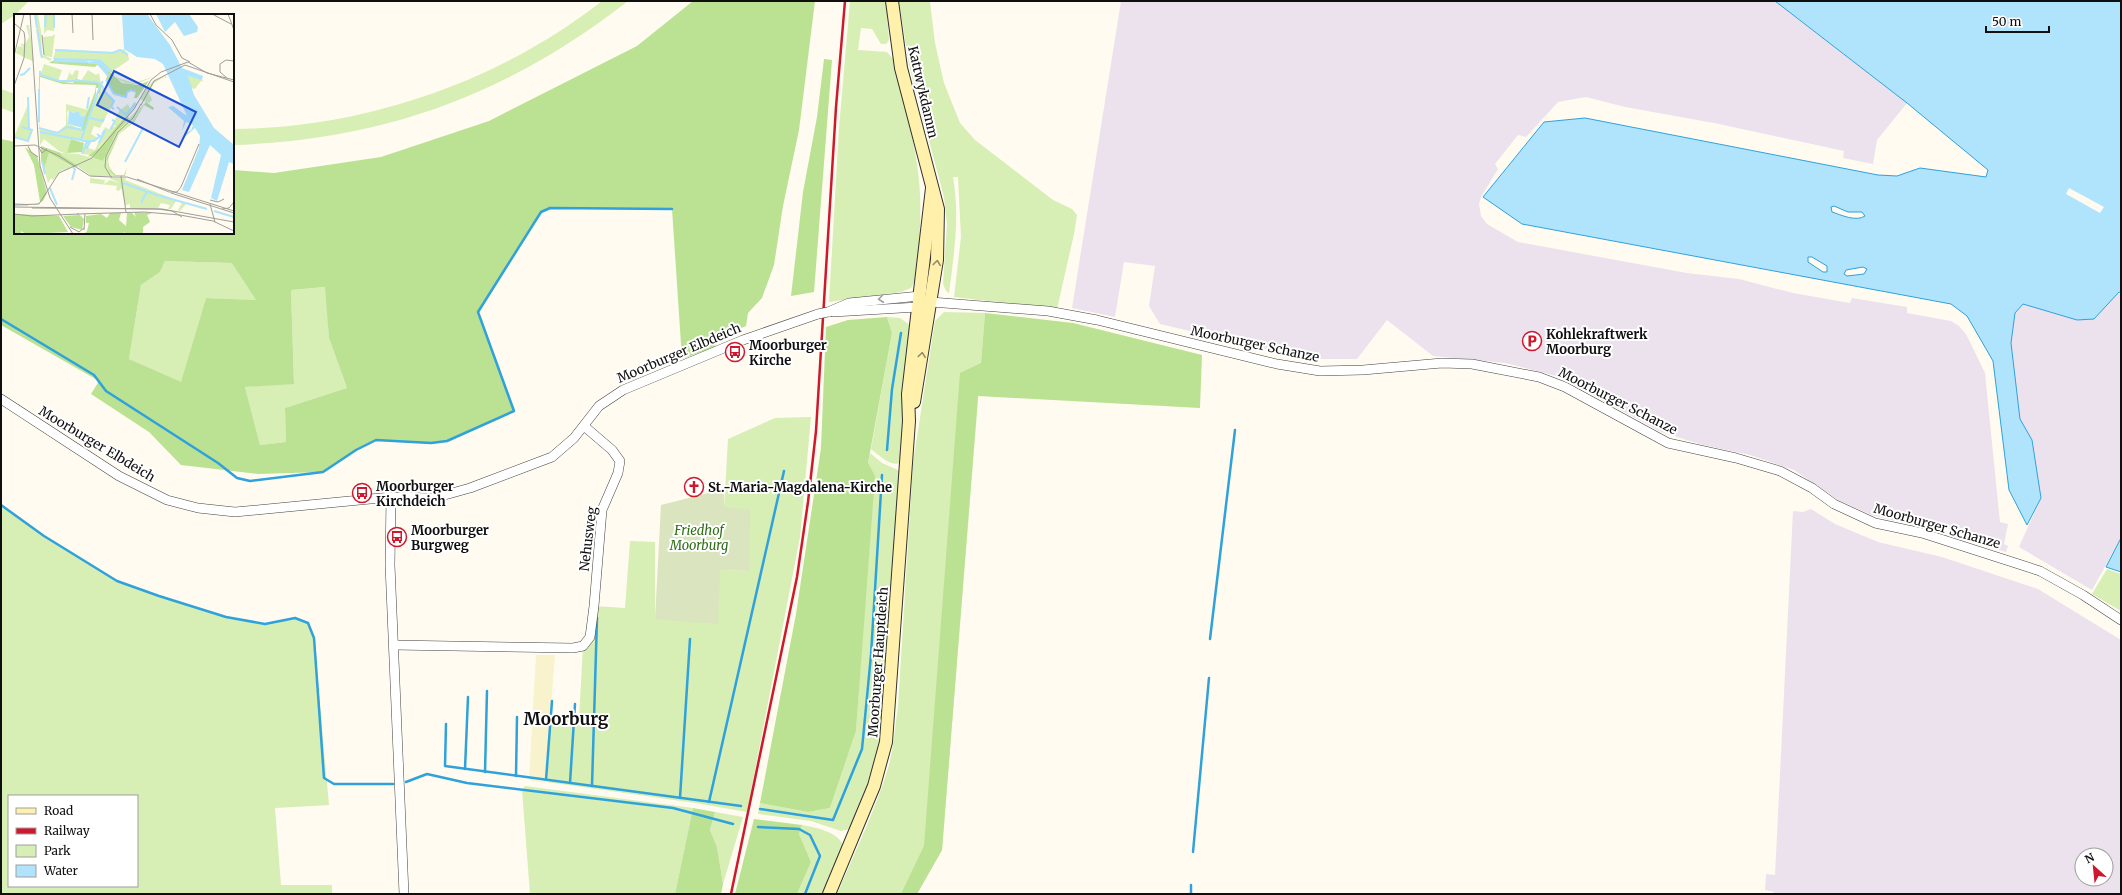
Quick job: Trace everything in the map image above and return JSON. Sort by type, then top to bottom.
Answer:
[{"type":"main road","name":"Kattwykdamm","points":[[892,1],[901,68],[938,209],[939,229],[931,302]]},
{"type":"main road","name":"Kattwykdamm","points":[[919,302],[932,188]]},
{"type":"main road","points":[[919,302],[931,302]]},
{"type":"main road","name":"Moorburger Hauptdeich","points":[[829,894],[874,786],[886,742],[909,421],[908,394],[919,302]]},
{"type":"main road","name":"Moorburger Hauptdeich","points":[[909,421],[917,394],[931,302]]},
{"type":"street","name":"Moorburger Elbdeich","points":[[1,399],[119,476],[178,504],[211,510],[235,512],[391,498],[423,498],[444,496],[501,477],[552,457],[574,438],[599,406],[623,390],[743,340],[818,314],[919,302]]},
{"type":"street","name":"Moorburger Schanze","points":[[931,302],[1041,311],[1097,320],[1277,364],[1313,370],[1363,370],[1442,363],[1472,364],[1539,378],[1565,387],[1668,443],[1736,458],[1780,471],[1812,488],[1834,504],[1874,523],[1922,533],[2040,571],[2083,595],[2121,620]]},
{"type":"street","name":"Nehusweg","points":[[394,645],[573,648],[582,646],[590,637],[602,510],[618,472],[620,461],[612,450],[584,426]]},
{"type":"street","points":[[391,498],[390,565],[404,894]]},
{"type":"shaded area","name":"Kohlekraftwerk Moorburg","points":[[1121,1],[1775,1],[1907,103],[1877,140],[1873,164],[1843,158],[1844,151],[1714,123],[1625,107],[1586,97],[1558,102],[1526,137],[1518,135],[1495,164],[1498,169],[1481,197],[1479,204],[1481,216],[1487,224],[1518,242],[1687,273],[1739,279],[1793,293],[1850,303],[1852,298],[1907,307],[1907,313],[1951,321],[1959,326],[1966,334],[1985,373],[2000,522],[2008,524],[2004,544],[2008,546],[2006,552],[1976,544],[1967,534],[1909,518],[1895,521],[1871,515],[1838,500],[1794,470],[1750,455],[1703,445],[1661,432],[1560,377],[1505,363],[1433,356],[1387,320],[1357,359],[1312,359],[1291,355],[1160,324],[1149,306],[1155,266],[1124,262],[1115,317],[1072,308]]},
{"type":"shaded area","points":[[2121,293],[2121,538],[2092,590],[2019,547],[2041,498],[2032,440],[2020,419],[2011,343],[2015,313],[2023,304]]},
{"type":"shaded area","points":[[1811,509],[1835,524],[1878,542],[1942,557],[2038,589],[2121,640],[2121,894],[1774,894],[1774,892],[1765,890],[1766,874],[1775,875],[1793,511],[1803,512]]},
{"type":"shaded area","points":[[536,655],[555,655],[545,783],[529,780]]},
{"type":"green space","points":[[1,1],[29,1],[14,16],[1,24]]},
{"type":"green space","points":[[602,1],[628,1],[583,34],[537,62],[491,86],[442,106],[393,122],[342,133],[288,141],[234,145],[234,129],[282,127],[331,120],[380,109],[428,95],[475,77],[519,55],[562,30]]},
{"type":"green space","points":[[693,1],[815,1],[799,130],[783,206],[774,265],[762,298],[748,313],[746,326],[718,338],[715,347],[682,359],[672,209],[550,208],[541,212],[478,312],[514,411],[447,441],[431,443],[376,440],[356,450],[323,472],[258,474],[181,465],[149,432],[91,394],[99,381],[1,325],[1,139],[14,142],[14,234],[234,234],[234,170],[274,173],[381,157],[489,121],[637,46]],"holes":[[[165,261],[232,263],[256,300],[206,298],[181,382],[129,359],[141,285],[160,272]],[[325,287],[329,338],[347,388],[285,408],[286,442],[260,445],[245,387],[294,384],[291,290]]]},
{"type":"green space","points":[[850,1],[886,1],[889,40],[886,44],[881,44],[872,29],[861,28],[858,50],[887,52],[894,60],[910,125],[919,179],[920,208],[918,251],[915,280],[911,288],[901,292],[829,302],[839,128]]},
{"type":"green space","points":[[899,1],[930,1],[935,43],[944,83],[960,123],[975,140],[1053,200],[1072,209],[1077,215],[1057,309],[954,297],[961,237],[958,177],[953,177],[956,206],[956,235],[949,293],[946,291],[943,284],[947,224],[944,197],[909,65]]},
{"type":"green space","points":[[824,59],[832,60],[814,292],[791,296],[803,192],[817,117]]},
{"type":"green space","points":[[1,89],[14,94],[14,113],[1,108]]},
{"type":"green space","points":[[165,261],[233,263],[256,300],[206,298],[181,383],[129,359],[141,285],[160,272]]},
{"type":"green space","points":[[326,287],[329,338],[347,388],[285,408],[286,442],[260,445],[245,387],[294,383],[291,290]]},
{"type":"green space","points":[[944,312],[985,313],[942,850],[917,894],[837,894],[878,798],[892,751],[898,707],[913,463],[935,321]]},
{"type":"green space","points":[[985,313],[1073,323],[1202,355],[1200,408],[978,396],[942,850],[917,894],[901,894],[924,846],[960,373],[981,363]]},
{"type":"green space","points":[[887,317],[900,318],[911,326],[900,463],[896,464],[888,462],[871,449],[892,333]]},
{"type":"green space","points":[[887,317],[892,333],[868,463],[875,476],[856,731],[830,808],[808,812],[760,803],[796,614],[821,448],[826,327],[848,320]]},
{"type":"green space","points":[[811,417],[800,537],[747,812],[547,782],[551,718],[579,719],[583,646],[594,606],[625,608],[630,541],[655,542],[655,619],[720,570],[749,571],[724,508],[728,439],[775,418]]},
{"type":"green space","points":[[870,453],[882,463],[900,471],[883,733],[875,771],[850,829],[841,831],[811,821],[758,814],[760,803],[808,812],[830,808],[856,731],[862,644],[868,463]]},
{"type":"green space","name":"Friedhof Moorburg","points":[[724,489],[724,507],[750,510],[749,571],[720,570],[718,624],[655,619],[661,505]]},
{"type":"green space","points":[[1,505],[44,536],[117,581],[226,617],[265,624],[295,618],[308,623],[314,638],[329,805],[275,808],[281,885],[332,885],[332,894],[1,894]]},
{"type":"green space","points":[[2107,569],[2121,574],[2121,611],[2092,594]]},
{"type":"green space","points":[[525,786],[693,808],[675,894],[530,894],[522,790]]},
{"type":"green space","points":[[693,808],[715,812],[710,830],[717,847],[723,884],[721,894],[675,894]]},
{"type":"green space","points":[[715,812],[743,817],[723,884],[717,847],[710,830]]},
{"type":"green space","points":[[754,819],[802,825],[799,834],[811,862],[797,894],[735,894]]},
{"type":"green space","points":[[802,825],[831,833],[840,840],[843,845],[823,894],[797,894],[811,862],[799,834]]},
{"type":"water","points":[[1775,1],[2121,1],[2121,293],[2119,292],[2094,319],[2077,320],[2023,304],[2015,313],[2011,343],[2020,419],[2032,440],[2041,498],[2027,525],[2009,490],[1993,361],[1967,316],[1951,304],[1522,224],[1483,197],[1544,122],[1585,118],[1878,175],[1897,176],[1920,168],[1986,177],[1988,170],[1907,103]],"holes":[[[1834,206],[1848,212],[1862,212],[1865,216],[1861,218],[1844,216],[1832,212],[1831,207]],[[1808,257],[1812,257],[1827,266],[1827,272],[1823,272],[1808,262]],[[1863,267],[1867,269],[1864,274],[1847,276],[1844,274],[1846,270]]]},
{"type":"water","points":[[2121,538],[2121,572],[2106,567]]},
{"type":"pier","points":[[2069,188],[2104,207],[2100,213],[2066,194]]},
{"type":"waterway","points":[[1,319],[94,375],[106,391],[218,463],[237,478],[250,481],[323,472],[356,450],[376,440],[431,443],[447,441],[514,411],[478,312],[541,212],[550,208],[672,209]]},
{"type":"waterway","points":[[887,450],[892,389],[901,333]]},
{"type":"waterway","points":[[1210,639],[1235,430]]},
{"type":"waterway","points":[[709,802],[784,471]]},
{"type":"waterway","points":[[760,809],[833,820],[862,749],[871,655],[882,475]]},
{"type":"waterway","points":[[1,505],[44,536],[117,581],[226,617],[265,624],[295,618],[308,623],[314,638],[324,778],[334,784],[393,784]]},
{"type":"waterway","points":[[592,786],[597,618]]},
{"type":"waterway","points":[[680,798],[690,639]]},
{"type":"waterway","points":[[1193,852],[1209,678]]},
{"type":"waterway","points":[[485,772],[487,691]]},
{"type":"waterway","points":[[465,769],[468,697]]},
{"type":"waterway","points":[[546,780],[552,701]]},
{"type":"waterway","points":[[570,783],[575,704]]},
{"type":"waterway","points":[[516,776],[517,717]]},
{"type":"waterway","points":[[446,724],[445,766],[741,806]]},
{"type":"waterway","points":[[406,782],[427,774],[467,783],[673,808],[733,824]]},
{"type":"waterway","points":[[758,827],[799,829],[810,835],[820,856],[805,894]]},
{"type":"waterway","points":[[1191,885],[1191,894]]},
{"type":"railway","points":[[731,894],[797,577],[808,502],[816,431],[836,107],[845,1]]},
{"type":"place","name":"Kohlekraftwerk Moorburg","points":[[1532,341]]},
{"type":"place","name":"Moorburger Kirche","points":[[735,352]]},
{"type":"place","name":"St.-Maria-Magdalena-Kirche","points":[[694,487]]},
{"type":"place","name":"Moorburger Kirchdeich","points":[[362,493]]},
{"type":"place","name":"Moorburger Burgweg","points":[[397,537]]},
{"type":"district","name":"Moorburg","points":[[566,719]]}]
